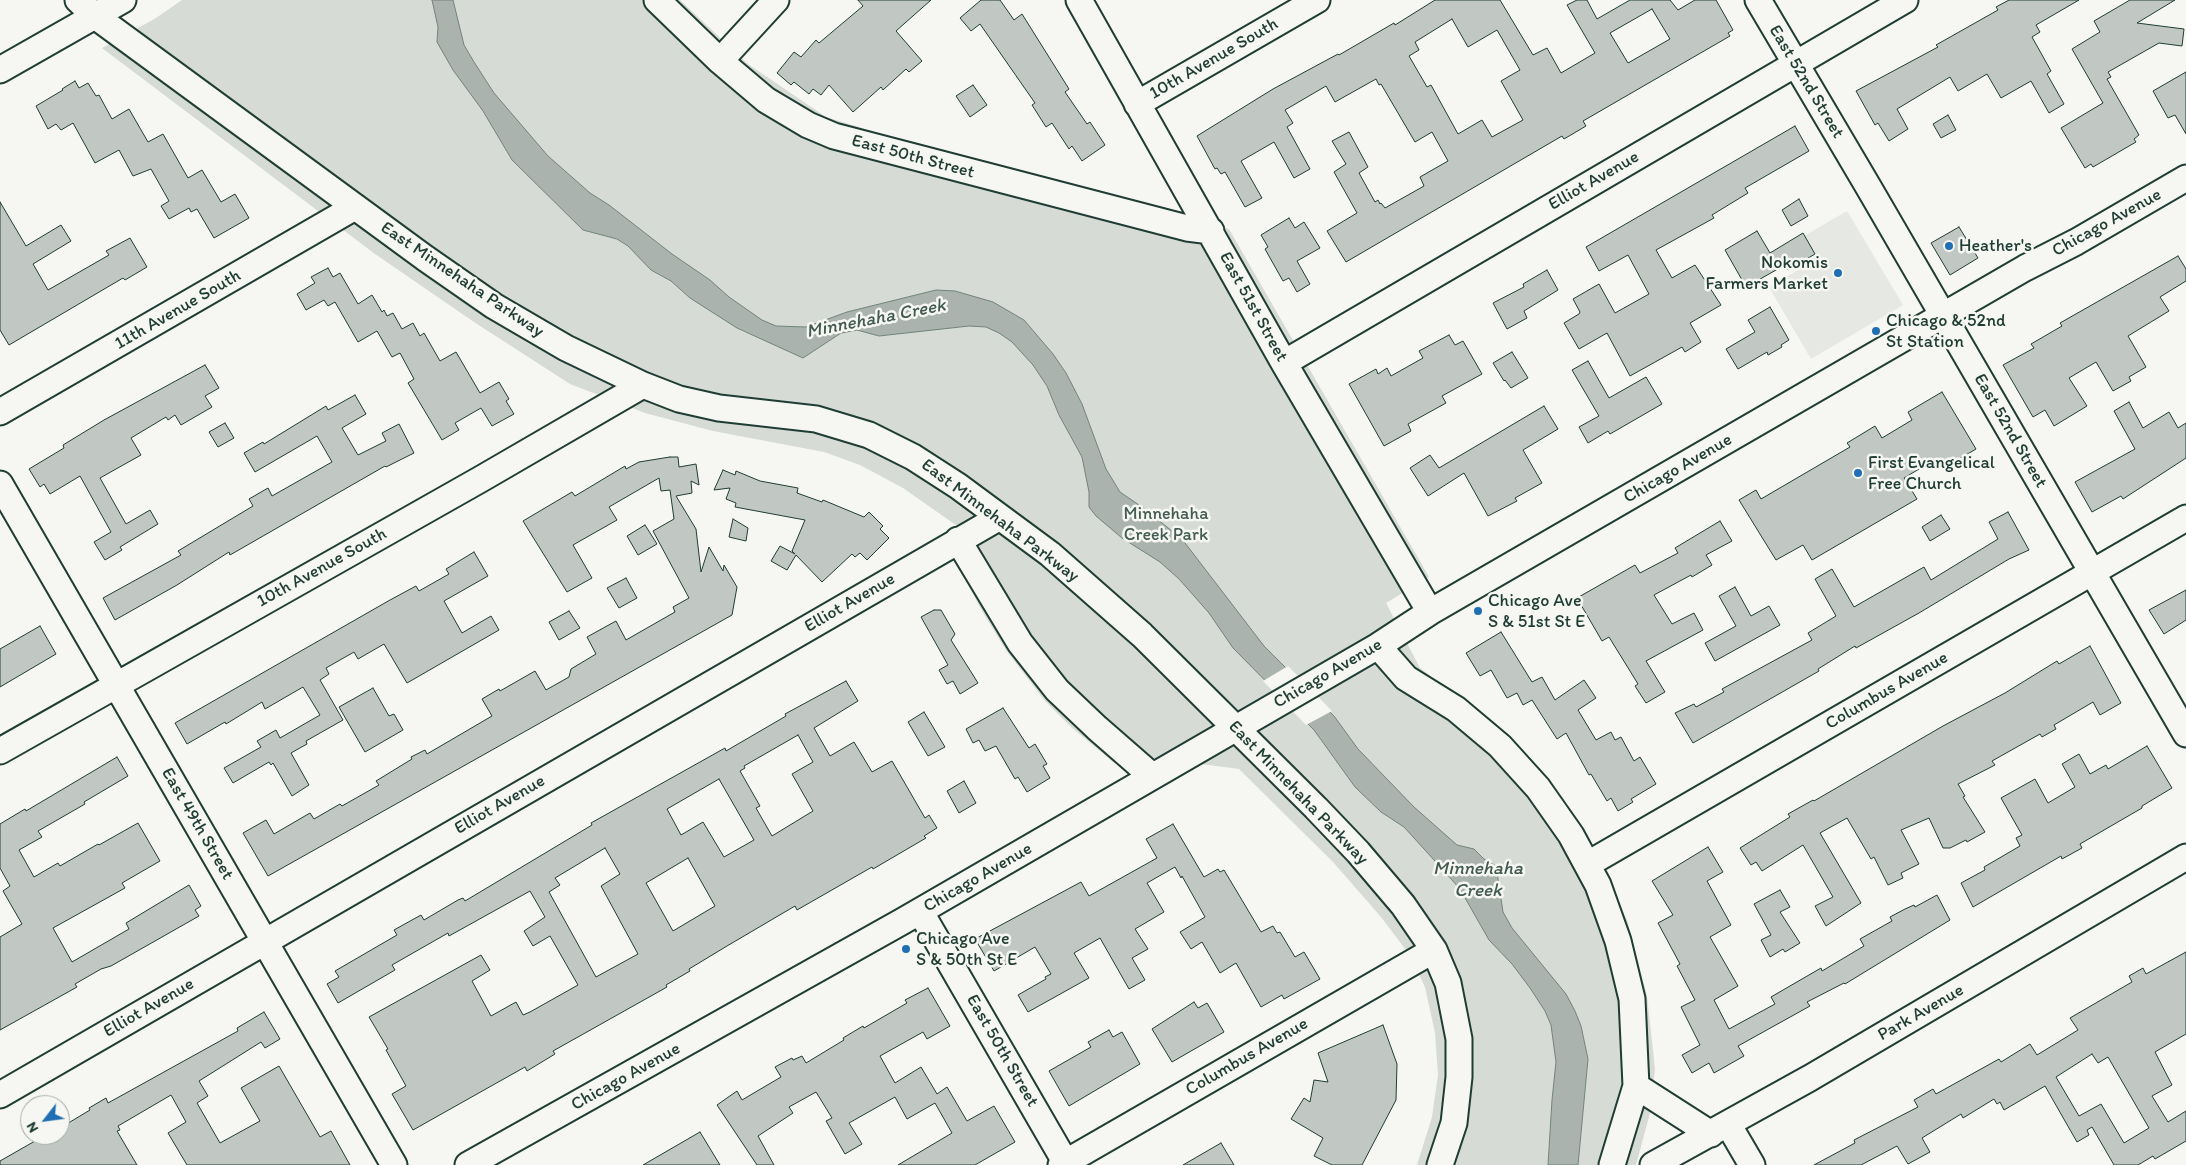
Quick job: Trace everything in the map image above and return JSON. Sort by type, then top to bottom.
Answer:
[{"type":"street","points":[[0,70],[87,8],[123,0]]},
{"type":"street","name":"East 50th Street","points":[[657,0],[720,61],[766,100],[808,126],[834,136],[1177,226],[1211,231]]},
{"type":"street","points":[[720,61],[776,0]]},
{"type":"street","name":"East 51st Street","points":[[1079,0],[1284,363],[1430,612]]},
{"type":"street","name":"10th Avenue South","points":[[1137,104],[1317,0]]},
{"type":"street","name":"East 52nd Street","points":[[1758,0],[2186,734]]},
{"type":"street","name":"Elliot Avenue","points":[[1284,363],[1905,0]]},
{"type":"street","name":"East Minnehaha Parkway","points":[[87,8],[356,207],[494,306],[566,348],[643,385],[687,401],[719,408],[816,419],[869,435],[913,457],[1050,554],[1142,635],[1358,852],[1403,905],[1434,950],[1448,983],[1459,1039],[1459,1077],[1454,1123],[1440,1165]]},
{"type":"street","name":"Chicago Avenue","points":[[468,1165],[920,911],[1378,646],[1430,612],[2025,268],[2076,242],[2186,178]]},
{"type":"street","name":"11th Avenue South","points":[[0,412],[356,207]]},
{"type":"street","name":"10th Avenue South","points":[[0,751],[482,479],[643,385]]},
{"type":"street","name":"East 49th Street","points":[[0,484],[394,1165]]},
{"type":"street","name":"Elliot Avenue","points":[[0,1095],[1000,517]]},
{"type":"street","name":"Columbus Avenue","points":[[1588,864],[2186,518]]},
{"type":"street","points":[[958,540],[1020,643],[1057,690],[1152,776]]},
{"type":"street","points":[[1378,646],[1406,678],[1456,709],[1500,746],[1538,788],[1571,835],[1588,864],[1618,941],[1632,999],[1636,1086],[1612,1165]]},
{"type":"street","name":"Park Avenue","points":[[1653,1165],[1810,1078],[2186,858]]},
{"type":"street","name":"East 50th Street","points":[[920,911],[1065,1164]]},
{"type":"street","name":"Columbus Avenue","points":[[1065,1164],[1434,950]]},
{"type":"street","points":[[1636,1086],[1720,1129],[1752,1165]]},
{"type":"shaded area","name":"Nokomis Farmers Market","points":[[1847,211],[1903,305],[1811,359],[1769,287],[1817,259],[1804,236]]},
{"type":"green space","name":"Minnehaha Creek Park","points":[[182,0],[680,0],[748,64],[826,117],[1154,212],[1229,229],[1429,577],[1386,603],[1420,668],[1457,697],[1544,778],[1588,836],[1627,920],[1647,996],[1655,1069],[1650,1113],[1636,1165],[1417,1165],[1432,1117],[1438,1075],[1435,1033],[1425,987],[1409,954],[1381,917],[1333,862],[1239,769],[1148,757],[1113,762],[1070,726],[1045,701],[1006,650],[982,611],[944,538],[960,528],[903,488],[860,465],[824,452],[713,431],[645,413],[570,384],[474,322],[375,254],[102,48],[156,18]]},
{"type":"water","name":"Minnehaha Creek","points":[[432,0],[453,0],[464,45],[474,62],[494,93],[548,156],[590,193],[609,205],[762,320],[776,326],[806,327],[847,312],[936,290],[955,291],[993,302],[1024,320],[1053,354],[1066,373],[1082,404],[1106,469],[1120,492],[1182,539],[1264,646],[1334,716],[1358,749],[1414,807],[1457,845],[1474,849],[1484,859],[1496,866],[1503,912],[1512,928],[1566,994],[1581,1026],[1588,1059],[1578,1165],[1548,1165],[1556,1062],[1551,1025],[1545,1011],[1530,988],[1512,964],[1489,940],[1460,889],[1404,827],[1381,812],[1355,787],[1314,730],[1233,648],[1209,613],[1179,579],[1160,562],[1122,538],[1096,516],[1089,507],[1089,492],[1082,457],[1059,415],[1047,386],[1033,365],[1012,342],[986,327],[969,326],[879,336],[857,330],[841,333],[803,358],[737,328],[690,298],[671,281],[651,270],[628,246],[617,239],[583,230],[512,160],[483,111],[453,70],[437,42],[438,27]]},
{"type":"pier","points":[[1288,666],[1332,711],[1306,725],[1263,681]]},
{"type":"building","points":[[858,0],[931,0],[896,31],[922,61],[909,72],[906,69],[883,90],[881,87],[853,112],[829,85],[821,95],[813,89],[809,94],[794,82],[791,85],[777,73],[794,52],[801,57],[816,40],[819,43],[863,6]]},
{"type":"building","points":[[981,0],[1000,0],[1014,20],[1022,14],[1069,89],[1065,92],[1087,124],[1090,122],[1105,145],[1082,161],[1072,146],[1069,149],[1052,123],[1046,127],[1032,105],[1035,103],[980,24],[971,31],[960,18]]},
{"type":"building","points":[[1435,0],[1500,0],[1533,55],[1547,48],[1561,73],[1595,53],[1567,5],[1577,0],[1587,0],[1597,19],[1630,0],[1670,0],[1678,10],[1695,0],[1716,0],[1733,30],[1728,33],[1730,36],[1583,121],[1586,126],[1564,139],[1562,136],[1346,262],[1327,231],[1357,213],[1334,172],[1346,164],[1332,141],[1349,132],[1368,167],[1359,173],[1375,202],[1378,200],[1385,208],[1424,186],[1420,177],[1448,161],[1432,132],[1415,142],[1381,84],[1379,85],[1376,79],[1335,102],[1326,86],[1285,110],[1293,123],[1287,127],[1310,169],[1294,178],[1274,142],[1241,161],[1262,198],[1245,207],[1225,172],[1221,174],[1217,168],[1215,169],[1197,136],[1273,89],[1339,55],[1394,23],[1395,25]],"holes":[[[1652,9],[1670,39],[1628,63],[1610,33]],[[1452,19],[1468,47],[1497,30],[1520,70],[1501,81],[1523,120],[1492,137],[1482,120],[1458,134],[1431,85],[1427,87],[1409,56],[1419,50],[1415,42]]]},
{"type":"building","points":[[2009,0],[2079,0],[2036,25],[2040,32],[2032,37],[2051,71],[2047,74],[2064,104],[2049,113],[2031,81],[2001,98],[1987,74],[1958,91],[1950,77],[1897,109],[1908,129],[1889,141],[1878,123],[1875,125],[1856,91],[1938,47],[1936,45],[1998,10],[1996,7]]},
{"type":"building","points":[[2130,0],[2175,0],[2137,23],[2184,29],[2182,46],[2159,43],[2108,72],[2111,77],[2107,79],[2139,135],[2134,139],[2136,142],[2093,167],[2091,164],[2085,168],[2061,128],[2103,103],[2072,49],[2100,32],[2094,21]]},
{"type":"building","points":[[2186,72],[2186,134],[2175,115],[2168,118],[2153,91]]},
{"type":"building","points":[[75,81],[79,88],[88,83],[96,96],[99,95],[112,119],[129,109],[148,142],[163,134],[188,178],[202,170],[221,202],[235,194],[249,218],[214,238],[197,209],[191,212],[189,208],[169,219],[161,206],[169,201],[151,169],[133,176],[119,150],[95,163],[73,123],[61,130],[56,124],[48,129],[36,106]]},
{"type":"building","points":[[973,85],[987,105],[970,117],[956,96]]},
{"type":"building","points":[[1948,115],[1956,130],[1941,138],[1933,124]]},
{"type":"building","points":[[1795,126],[1809,151],[1745,188],[1748,193],[1712,215],[1714,218],[1656,250],[1672,278],[1695,265],[1721,305],[1690,323],[1701,342],[1685,352],[1682,347],[1630,376],[1607,333],[1579,349],[1564,323],[1580,312],[1573,299],[1599,284],[1615,313],[1649,294],[1628,255],[1599,271],[1586,247]]},
{"type":"building","points":[[1799,199],[1808,216],[1791,226],[1782,210]]},
{"type":"building","points":[[0,202],[26,246],[61,225],[71,241],[33,264],[48,290],[109,255],[106,251],[130,238],[147,267],[125,280],[123,278],[9,345],[0,330]]},
{"type":"building","points":[[1289,218],[1295,228],[1304,222],[1320,248],[1297,261],[1310,284],[1297,292],[1289,278],[1283,281],[1265,249],[1268,247],[1261,235]]},
{"type":"building","points":[[1959,227],[1978,258],[1950,275],[1931,243]]},
{"type":"building","points":[[1757,231],[1770,253],[1803,233],[1815,254],[1788,270],[1785,265],[1746,287],[1725,250]]},
{"type":"building","points":[[2178,256],[2186,269],[2186,281],[2160,297],[2169,311],[2128,336],[2146,367],[2129,377],[2131,381],[2113,391],[2096,362],[2069,378],[2087,406],[2054,426],[2045,410],[2033,417],[2003,365],[2034,348],[2031,344],[2062,326],[2060,323]]},
{"type":"building","points":[[328,268],[333,277],[340,273],[358,304],[372,295],[382,312],[384,310],[387,316],[393,313],[402,329],[413,323],[420,336],[424,333],[440,361],[456,352],[480,393],[499,382],[509,399],[506,401],[514,414],[492,426],[481,408],[455,423],[459,430],[442,440],[408,383],[414,379],[400,353],[392,357],[377,331],[358,342],[335,302],[328,306],[324,300],[306,310],[297,294],[315,283],[311,277]]},
{"type":"building","points":[[1547,270],[1558,290],[1524,311],[1527,318],[1507,329],[1493,303],[1524,287],[1523,284]]},
{"type":"building","points":[[1770,307],[1789,340],[1781,345],[1782,347],[1768,355],[1767,352],[1738,369],[1726,349],[1755,332],[1748,320]]},
{"type":"building","points":[[1449,335],[1455,345],[1463,341],[1482,374],[1442,396],[1446,403],[1408,424],[1411,431],[1384,446],[1349,384],[1376,369],[1378,374],[1387,368],[1391,376],[1423,358],[1419,351]]},
{"type":"building","points":[[1512,352],[1528,378],[1511,388],[1504,381],[1493,363]]},
{"type":"building","points":[[1588,361],[1609,398],[1646,377],[1662,404],[1610,434],[1608,431],[1588,443],[1579,427],[1599,416],[1572,370]]},
{"type":"building","points":[[205,365],[219,388],[205,396],[212,407],[181,425],[175,415],[168,420],[166,417],[131,438],[141,455],[100,478],[126,524],[150,510],[158,524],[120,547],[122,550],[105,560],[94,542],[111,532],[80,476],[50,494],[44,484],[40,487],[29,469],[64,448],[63,445],[104,420]]},
{"type":"building","name":"First Evangelical Free Church","points":[[1942,392],[1976,449],[1942,469],[1936,459],[1904,478],[1917,499],[1812,560],[1803,545],[1776,560],[1739,500],[1756,490],[1761,499],[1850,447],[1847,443],[1875,426],[1882,438],[1912,420],[1908,412]]},
{"type":"building","points":[[355,395],[366,414],[342,428],[358,455],[386,441],[382,433],[399,424],[414,453],[385,466],[230,555],[229,552],[177,585],[115,620],[103,598],[181,555],[178,551],[253,506],[249,499],[268,488],[272,496],[332,462],[317,436],[255,472],[244,453],[263,442],[264,444],[326,406],[328,410]]},
{"type":"building","points":[[2129,402],[2143,428],[2169,412],[2178,428],[2186,423],[2186,458],[2123,499],[2121,496],[2092,512],[2075,482],[2135,449],[2114,411]]},
{"type":"building","points":[[1544,406],[1558,429],[1523,450],[1542,483],[1515,498],[1517,501],[1488,516],[1464,473],[1428,496],[1410,468],[1430,455],[1439,468]]},
{"type":"building","points":[[225,423],[234,438],[218,447],[209,432]]},
{"type":"building","points":[[678,457],[679,467],[696,464],[699,485],[691,481],[692,493],[676,496],[696,529],[701,572],[709,547],[723,571],[724,565],[737,587],[732,615],[268,876],[243,833],[266,820],[274,834],[310,813],[314,819],[340,804],[342,806],[379,785],[376,781],[412,759],[411,757],[425,750],[427,754],[492,716],[482,699],[535,671],[546,690],[569,677],[571,669],[596,654],[587,637],[616,621],[626,640],[675,612],[673,607],[689,598],[653,531],[674,519],[670,490],[661,491],[659,478],[609,507],[617,520],[573,545],[592,578],[567,592],[523,521],[572,492],[575,496],[625,466],[626,469],[639,462]]},
{"type":"building","points":[[723,470],[735,475],[736,471],[760,481],[798,488],[797,493],[822,502],[823,500],[864,517],[869,512],[883,526],[880,529],[889,538],[867,560],[860,553],[855,557],[852,554],[822,582],[796,555],[787,570],[771,561],[780,546],[795,554],[792,551],[805,520],[735,507],[736,503],[726,499],[730,488],[714,490]]},
{"type":"building","points":[[2008,512],[2029,550],[2009,559],[1856,648],[1855,646],[1818,669],[1819,671],[1693,743],[1675,713],[1694,704],[1696,707],[1724,692],[1722,689],[1812,640],[1808,633],[1836,616],[1815,579],[1832,569],[1854,607],[1924,567],[1931,580],[1998,539],[1989,522]]},
{"type":"building","points":[[1941,515],[1950,529],[1930,541],[1922,527]]},
{"type":"building","points":[[733,519],[748,528],[746,541],[729,537]]},
{"type":"building","points":[[1720,521],[1732,541],[1706,555],[1712,565],[1654,595],[1672,624],[1694,613],[1703,630],[1646,661],[1665,692],[1646,703],[1635,686],[1638,684],[1609,637],[1602,641],[1577,598],[1635,565],[1640,573],[1678,553],[1675,548]]},
{"type":"building","points":[[645,525],[657,544],[638,555],[627,536]]},
{"type":"building","points":[[474,552],[488,576],[444,601],[462,633],[491,616],[499,630],[407,683],[384,644],[358,659],[354,652],[326,668],[329,674],[320,680],[343,720],[306,741],[307,744],[291,753],[309,785],[292,796],[273,763],[271,765],[269,762],[233,783],[224,768],[261,747],[257,741],[276,730],[280,738],[320,715],[303,687],[265,709],[262,702],[226,724],[225,722],[187,744],[175,723],[390,600],[416,586],[419,591],[449,574],[446,569]]},
{"type":"building","points":[[626,578],[637,598],[619,608],[607,588]]},
{"type":"building","points":[[1735,587],[1751,616],[1769,606],[1780,625],[1715,661],[1705,643],[1736,626],[1719,596]]},
{"type":"building","points":[[2186,590],[2186,620],[2164,634],[2149,610]]},
{"type":"building","points":[[934,610],[941,610],[955,634],[951,640],[978,683],[960,694],[953,681],[947,684],[939,670],[948,665],[921,617]]},
{"type":"building","points":[[569,611],[580,628],[559,640],[549,622]]},
{"type":"building","points":[[40,626],[56,654],[0,687],[0,649]]},
{"type":"building","points":[[1501,632],[1532,682],[1542,677],[1555,700],[1584,680],[1596,698],[1578,710],[1596,740],[1611,732],[1615,740],[1621,737],[1634,761],[1640,757],[1656,784],[1631,799],[1633,802],[1618,811],[1611,798],[1607,801],[1591,774],[1589,775],[1566,733],[1557,739],[1532,700],[1523,705],[1517,693],[1507,698],[1491,670],[1480,676],[1466,653]]},
{"type":"building","points":[[2090,646],[2121,703],[2100,715],[2093,702],[2054,725],[2056,729],[2042,737],[2040,734],[1992,761],[1995,765],[1958,784],[1965,796],[1963,797],[1985,832],[1967,842],[1966,840],[1950,848],[1943,848],[1929,818],[1901,830],[1919,864],[1901,873],[1903,878],[1888,885],[1874,857],[1871,859],[1847,818],[1820,833],[1861,903],[1826,926],[1815,906],[1833,897],[1803,845],[1762,871],[1756,862],[1751,865],[1740,848],[1790,817],[1788,814],[2005,693],[2057,661],[2059,664]]},
{"type":"building","points":[[846,681],[858,701],[814,728],[830,756],[854,742],[872,772],[892,761],[925,818],[929,815],[937,828],[924,836],[926,838],[873,869],[872,867],[797,910],[795,906],[727,946],[689,969],[690,971],[666,985],[667,987],[553,1051],[555,1054],[527,1071],[525,1067],[413,1130],[392,1094],[406,1086],[386,1050],[388,1049],[369,1017],[481,955],[490,970],[472,981],[491,1016],[516,1002],[523,1015],[578,985],[550,936],[533,946],[524,931],[545,917],[530,891],[449,936],[448,933],[392,965],[395,970],[338,1003],[327,984],[339,977],[335,971],[397,935],[394,930],[421,915],[424,920],[458,900],[463,898],[465,901],[592,825],[591,823],[725,748],[726,751],[786,716],[785,714]],"holes":[[[798,735],[813,762],[792,774],[813,811],[772,836],[756,808],[760,806],[740,771],[745,768],[744,766]],[[719,779],[754,840],[724,857],[703,822],[681,835],[667,809]],[[605,848],[620,874],[601,886],[638,954],[596,977],[549,892],[560,885],[555,878]],[[688,858],[715,906],[673,931],[646,883]]]},
{"type":"building","points":[[373,688],[389,716],[394,714],[403,730],[365,752],[339,707]]},
{"type":"building","points":[[1003,708],[1029,748],[1035,744],[1047,764],[1043,766],[1050,778],[1027,792],[1018,777],[1015,779],[996,746],[985,751],[979,740],[973,743],[966,729]]},
{"type":"building","points":[[924,712],[945,747],[928,756],[908,722]]},
{"type":"building","points":[[2147,746],[2172,788],[2080,844],[2082,848],[2062,859],[2061,856],[1973,907],[1961,883],[1985,870],[1984,867],[2020,846],[2016,838],[2022,835],[2001,798],[2035,779],[2048,803],[2075,787],[2062,764],[2079,754],[2090,774],[2106,765],[2108,769]]},
{"type":"building","points":[[117,757],[128,776],[38,831],[42,837],[19,850],[34,877],[58,863],[60,866],[138,823],[160,861],[122,883],[125,888],[53,928],[72,962],[129,929],[126,923],[189,885],[201,906],[195,910],[199,916],[111,966],[101,969],[75,984],[77,987],[0,1030],[0,937],[22,924],[3,891],[10,886],[0,868],[0,824],[25,809],[26,811]]},
{"type":"building","points":[[964,781],[976,803],[959,813],[947,791]]},
{"type":"building","points":[[1173,824],[1204,877],[1218,869],[1220,872],[1224,870],[1261,932],[1273,926],[1277,933],[1280,932],[1295,957],[1304,952],[1320,979],[1284,999],[1282,995],[1261,1007],[1236,963],[1220,973],[1202,942],[1191,949],[1180,932],[1205,917],[1175,867],[1147,883],[1164,912],[1135,929],[1148,949],[1132,958],[1145,980],[1129,989],[1100,938],[1074,953],[1089,978],[1028,1012],[1018,995],[1046,979],[1045,977],[1051,974],[1035,947],[994,971],[975,939],[1081,882],[1089,896],[1157,858],[1146,839]]},
{"type":"building","points":[[1708,847],[1723,872],[1707,881],[1731,925],[1710,937],[1738,986],[1714,1000],[1729,1029],[1775,1004],[1771,997],[1821,968],[1822,971],[1864,946],[1860,939],[1892,921],[1890,917],[1905,909],[1914,905],[1915,907],[1937,895],[1950,920],[1845,984],[1807,1002],[1810,1006],[1738,1046],[1744,1056],[1714,1073],[1709,1063],[1692,1073],[1682,1055],[1700,1045],[1681,1007],[1695,1000],[1677,966],[1680,964],[1658,923],[1673,915],[1652,881]]},
{"type":"building","points":[[1780,890],[1790,907],[1780,912],[1800,943],[1785,952],[1783,949],[1770,957],[1761,940],[1771,935],[1754,904]]},
{"type":"building","points":[[2186,952],[2186,1034],[2155,1052],[2172,1085],[2152,1096],[2168,1122],[2186,1111],[2186,1141],[2155,1159],[2153,1156],[2138,1165],[2114,1165],[2092,1127],[2087,1130],[2089,1135],[2077,1142],[2045,1086],[2004,1110],[2000,1102],[1997,1104],[1994,1099],[1963,1118],[1961,1114],[1922,1138],[1930,1152],[1908,1164],[1897,1146],[1861,1165],[1814,1165],[1855,1143],[1854,1140],[1918,1107],[1914,1100],[1933,1089],[1936,1094],[1999,1059],[2001,1062],[2030,1044],[2037,1055],[2078,1030],[2070,1018],[2132,982],[2129,976],[2143,968],[2146,974]],"holes":[[[2092,1054],[2098,1063],[2108,1057],[2149,1128],[2124,1143],[2101,1104],[2079,1116],[2056,1077]]]},
{"type":"building","points":[[928,988],[950,1026],[927,1039],[923,1032],[880,1056],[895,1083],[921,1067],[937,1094],[947,1087],[967,1121],[994,1106],[1015,1142],[975,1165],[898,1165],[952,1133],[935,1103],[907,1119],[895,1097],[849,1123],[862,1144],[845,1154],[826,1121],[832,1118],[816,1092],[789,1107],[793,1113],[758,1136],[774,1165],[757,1165],[717,1105],[737,1091],[742,1100],[781,1077],[775,1067],[792,1058],[793,1060],[802,1056],[806,1063],[844,1040],[843,1038],[907,1003],[905,1000]]},
{"type":"building","points":[[1194,1002],[1198,1008],[1207,1003],[1224,1032],[1172,1062],[1152,1029]]},
{"type":"building","points":[[264,1012],[280,1039],[265,1048],[261,1042],[199,1081],[208,1096],[197,1103],[220,1143],[260,1121],[241,1088],[279,1066],[320,1137],[331,1131],[350,1165],[187,1165],[168,1133],[186,1122],[171,1095],[118,1126],[120,1130],[117,1131],[137,1165],[0,1165],[0,1161],[28,1145],[70,1145],[70,1122],[90,1110],[89,1108],[106,1098],[108,1103],[238,1031],[237,1028]]},
{"type":"building","points":[[1383,1025],[1397,1064],[1396,1100],[1362,1165],[1332,1165],[1314,1156],[1323,1138],[1291,1119],[1304,1098],[1310,1102],[1314,1080],[1328,1082],[1318,1053]]},
{"type":"building","points":[[1109,1030],[1113,1037],[1122,1032],[1140,1064],[1069,1106],[1049,1071],[1091,1047],[1088,1042]]},
{"type":"building","points":[[700,1132],[720,1165],[643,1165]]},
{"type":"building","points":[[1221,1143],[1234,1165],[1183,1165]]},
{"type":"place","name":"Heather's","points":[[1949,246]]},
{"type":"place","name":"Nokomis Farmers Market","points":[[1838,273]]},
{"type":"place","name":"Chicago & 52nd St Station","points":[[1876,331]]},
{"type":"place","name":"First Evangelical Free Church","points":[[1858,473]]},
{"type":"place","name":"Chicago Ave S & 51st St E","points":[[1478,611]]},
{"type":"place","name":"Chicago Ave S & 50th St E","points":[[906,949]]}]
